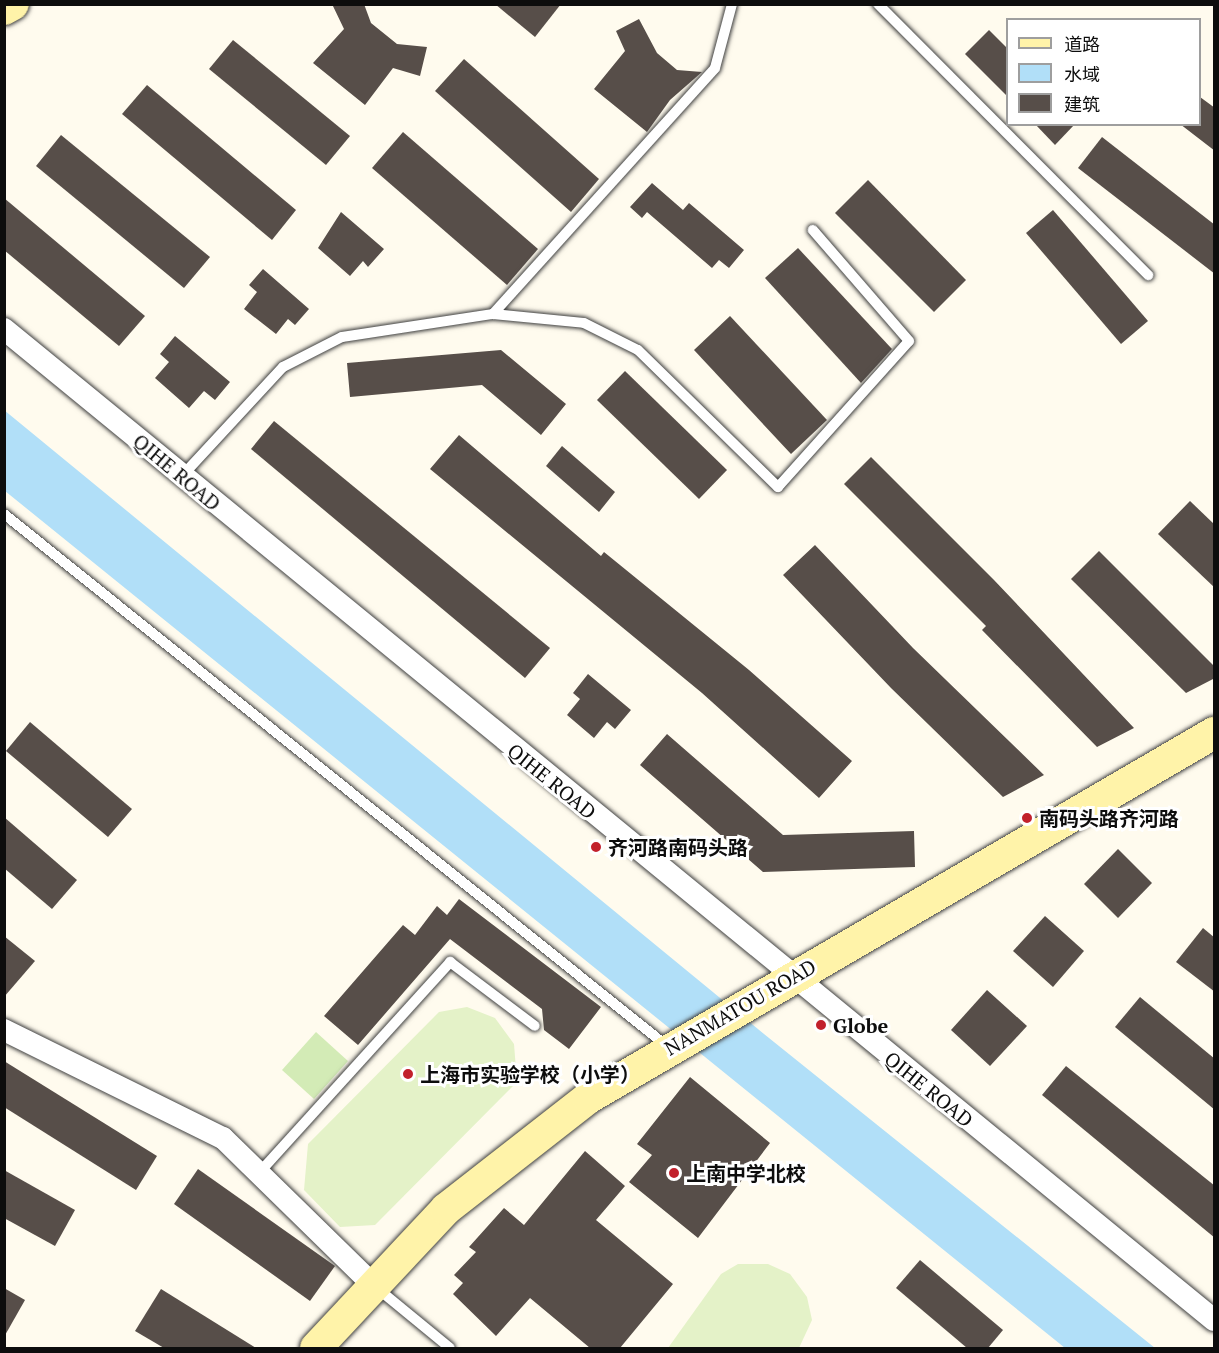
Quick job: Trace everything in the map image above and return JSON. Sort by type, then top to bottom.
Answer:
[{"type":"street","points":[[4,9],[13,4]]},
{"type":"street","name":"QIHE ROAD","points":[[4,329],[791,978],[1215,1320]]},
{"type":"street","name":"NANMATOU ROAD","points":[[316,1348],[372,1284],[446,1209],[515,1152],[668,1047],[1215,734]]},
{"type":"street","points":[[4,1030],[223,1138],[372,1284]]},
{"type":"lane","points":[[493,314],[715,68],[732,4]]},
{"type":"lane","points":[[878,4],[1148,275]]},
{"type":"lane","points":[[182,476],[283,367],[342,337],[493,314],[584,323],[638,350],[778,487],[909,341],[813,230]]},
{"type":"lane","points":[[4,514],[668,1047]]},
{"type":"lane","points":[[259,1173],[450,962],[535,1026]]},
{"type":"lane","points":[[372,1284],[450,1348]]},
{"type":"green space","points":[[467,1007],[495,1018],[514,1044],[517,1082],[375,1225],[340,1227],[304,1190],[308,1144],[439,1012]]},
{"type":"green space","points":[[316,1032],[348,1061],[314,1099],[282,1070]]},
{"type":"green space","points":[[738,1264],[768,1264],[790,1274],[807,1297],[812,1320],[799,1348],[668,1348],[721,1274]]},
{"type":"water","points":[[4,410],[764,1034],[1155,1348],[1065,1348],[5,491]]},
{"type":"building","points":[[332,4],[364,4],[371,23],[397,44],[427,47],[420,76],[393,68],[365,105],[313,63],[344,29]]},
{"type":"building","points":[[495,4],[561,4],[535,37]]},
{"type":"building","points":[[639,19],[657,53],[677,70],[702,72],[670,100],[647,132],[594,89],[625,51],[616,31]]},
{"type":"building","points":[[989,30],[1006,47],[1006,95],[965,54]]},
{"type":"building","points":[[233,40],[350,136],[326,165],[209,69]]},
{"type":"building","points":[[464,59],[599,179],[571,212],[435,91]]},
{"type":"building","points":[[147,85],[296,210],[272,240],[122,114]]},
{"type":"building","points":[[1201,98],[1215,108],[1215,151],[1183,126],[1201,126]]},
{"type":"building","points":[[1037,126],[1073,126],[1055,145]]},
{"type":"building","points":[[403,132],[538,249],[507,285],[372,168]]},
{"type":"building","points":[[61,135],[210,257],[184,288],[36,166]]},
{"type":"building","points":[[1102,137],[1215,225],[1215,274],[1078,168]]},
{"type":"building","points":[[868,180],[966,280],[934,312],[835,213]]},
{"type":"building","points":[[652,183],[683,210],[689,203],[744,250],[729,268],[719,260],[712,268],[647,212],[642,218],[630,207]]},
{"type":"building","points":[[4,198],[145,316],[119,346],[4,250]]},
{"type":"building","points":[[1053,210],[1148,321],[1121,344],[1026,233]]},
{"type":"building","points":[[341,212],[384,249],[368,267],[363,261],[350,276],[318,248]]},
{"type":"building","points":[[798,248],[892,349],[861,383],[765,278]]},
{"type":"building","points":[[263,269],[309,309],[295,325],[288,319],[276,334],[244,309],[257,292],[249,285]]},
{"type":"building","points":[[730,316],[827,420],[791,454],[694,350]]},
{"type":"building","points":[[175,336],[230,382],[215,400],[204,391],[189,408],[155,378],[169,362],[160,354]]},
{"type":"building","points":[[501,350],[566,404],[541,435],[482,385],[350,397],[347,363]]},
{"type":"building","points":[[625,371],[727,470],[699,499],[597,400]]},
{"type":"building","points":[[274,421],[550,648],[525,678],[251,449]]},
{"type":"building","points":[[459,435],[601,556],[604,552],[749,670],[852,761],[819,798],[702,693],[430,469]]},
{"type":"building","points":[[562,446],[615,492],[599,512],[546,466]]},
{"type":"building","points":[[871,457],[994,580],[1134,728],[1097,747],[982,630],[986,626],[844,484]]},
{"type":"building","points":[[1190,501],[1215,525],[1215,588],[1158,534]]},
{"type":"building","points":[[815,545],[913,648],[1044,775],[1003,797],[891,688],[783,575]]},
{"type":"building","points":[[1099,551],[1215,667],[1215,678],[1186,693],[1071,579]]},
{"type":"building","points":[[588,674],[631,710],[615,729],[607,722],[594,738],[567,715],[580,699],[573,693]]},
{"type":"building","points":[[30,722],[132,809],[108,837],[6,751]]},
{"type":"building","points":[[667,734],[783,835],[914,831],[915,867],[763,872],[640,765]]},
{"type":"building","points":[[4,817],[77,880],[52,909],[4,868]]},
{"type":"building","points":[[1118,849],[1152,883],[1118,918],[1084,884]]},
{"type":"building","points":[[459,899],[601,1007],[569,1049],[544,1030],[542,1009],[450,939],[358,1045],[324,1016],[403,925],[415,935],[437,906],[447,915]]},
{"type":"building","points":[[1045,916],[1084,951],[1053,987],[1013,951]]},
{"type":"building","points":[[1203,928],[1215,938],[1215,992],[1176,962]]},
{"type":"building","points":[[4,936],[35,961],[4,997]]},
{"type":"building","points":[[987,990],[1027,1026],[990,1066],[951,1030]]},
{"type":"building","points":[[1140,997],[1215,1059],[1215,1110],[1115,1027]]},
{"type":"building","points":[[4,1061],[157,1156],[136,1190],[4,1107]]},
{"type":"building","points":[[1066,1066],[1215,1186],[1215,1238],[1042,1095]]},
{"type":"building","points":[[690,1077],[770,1143],[698,1238],[629,1182],[652,1155],[637,1144]]},
{"type":"building","points":[[585,1151],[625,1186],[596,1220],[673,1284],[620,1348],[590,1348],[530,1298],[496,1336],[453,1294],[463,1283],[454,1275],[476,1252],[469,1247],[504,1208],[524,1225]]},
{"type":"building","points":[[198,1169],[335,1266],[310,1301],[174,1204]]},
{"type":"building","points":[[4,1170],[75,1210],[55,1246],[4,1218]]},
{"type":"building","points":[[920,1260],[1003,1330],[988,1348],[967,1348],[896,1288]]},
{"type":"building","points":[[4,1288],[25,1300],[4,1337]]},
{"type":"building","points":[[161,1289],[256,1348],[164,1348],[135,1331]]},
{"type":"place","name":"南码头路齐河路","points":[[1027,818]]},
{"type":"place","name":"齐河路南码头路","points":[[596,847]]},
{"type":"place","name":"Globe","points":[[821,1025]]},
{"type":"place","name":"上海市实验学校（小学）","points":[[408,1074]]},
{"type":"place","name":"上南中学北校","points":[[674,1173]]}]
